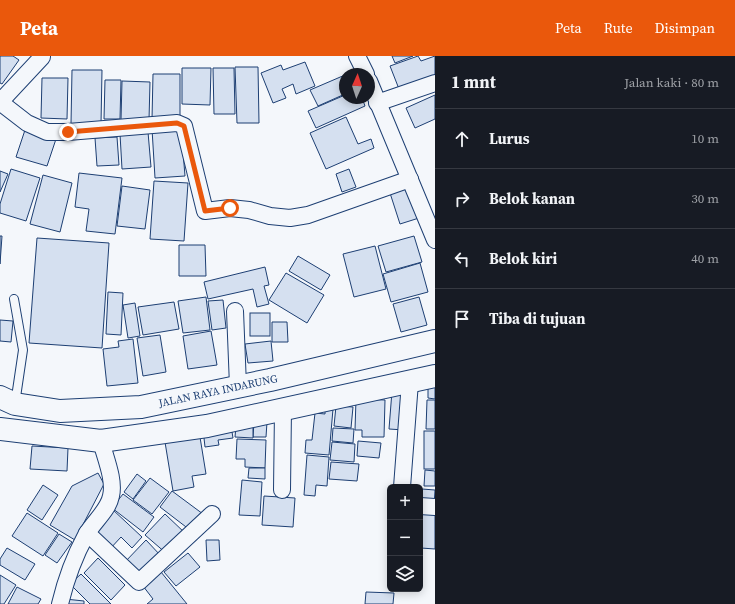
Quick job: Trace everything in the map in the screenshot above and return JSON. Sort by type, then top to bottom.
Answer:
[{"type":"highway","name":"JALAN RAYA INDARUNG","points":[[7,401],[60,411],[141,407],[435,341]]},
{"type":"highway","points":[[0,429],[101,441],[208,426],[435,376]]},
{"type":"street","points":[[357,56],[363,68]]},
{"type":"street","points":[[42,57],[0,102],[27,123],[47,132],[68,132],[177,123],[184,126],[205,211],[230,208],[249,210],[270,216],[290,218],[302,216],[410,179]]},
{"type":"street","points":[[377,103],[435,83]]},
{"type":"street","points":[[375,98],[434,236]]},
{"type":"street","points":[[235,311],[238,386]]},
{"type":"street","points":[[402,484],[410,382]]},
{"type":"street","points":[[282,490],[283,409]]},
{"type":"street","points":[[60,604],[69,569],[87,533],[104,510],[112,496],[111,481],[101,441]]},
{"type":"street","points":[[423,506],[435,507]]},
{"type":"street","points":[[87,533],[138,582],[212,514]]},
{"type":"lane","points":[[7,401],[23,350],[14,299]]},
{"type":"building","points":[[0,56],[13,56],[19,60],[2,84],[0,83]]},
{"type":"building","points":[[392,56],[413,56],[395,63]]},
{"type":"building","points":[[418,56],[421,61],[435,56],[435,75],[399,89],[390,66]]},
{"type":"building","points":[[305,62],[315,86],[296,94],[293,84],[282,89],[286,98],[273,103],[261,73],[281,65],[283,70]]},
{"type":"building","points":[[235,67],[258,67],[259,123],[237,123]]},
{"type":"building","points":[[182,68],[211,68],[210,105],[182,104]]},
{"type":"building","points":[[213,68],[234,68],[235,114],[214,114]]},
{"type":"building","points":[[72,70],[102,70],[101,124],[71,124]]},
{"type":"building","points":[[153,74],[180,74],[180,119],[152,119]]},
{"type":"building","points":[[42,78],[68,78],[67,119],[41,118]]},
{"type":"building","points":[[339,78],[339,97],[318,106],[310,90]]},
{"type":"building","points":[[105,80],[121,80],[120,119],[104,119]]},
{"type":"building","points":[[122,81],[150,82],[149,120],[121,120]]},
{"type":"building","points":[[435,95],[435,119],[415,128],[406,108]]},
{"type":"building","points":[[339,98],[339,104],[364,104],[365,106],[316,128],[308,111]]},
{"type":"building","points":[[346,117],[358,144],[371,139],[374,148],[326,169],[310,133]]},
{"type":"building","points":[[181,127],[185,176],[155,178],[152,129]]},
{"type":"building","points":[[25,130],[56,139],[47,166],[16,157]]},
{"type":"building","points":[[148,132],[151,167],[122,169],[120,134]]},
{"type":"building","points":[[117,137],[119,165],[97,166],[95,138]]},
{"type":"building","points":[[11,169],[40,178],[26,221],[0,213],[0,204]]},
{"type":"building","points":[[349,169],[356,187],[342,192],[336,174]]},
{"type":"building","points":[[0,171],[8,174],[0,192]]},
{"type":"building","points":[[79,173],[122,178],[115,234],[86,231],[89,209],[75,207]]},
{"type":"building","points":[[43,175],[72,183],[60,232],[30,224]]},
{"type":"building","points":[[154,181],[188,183],[184,241],[150,239]]},
{"type":"building","points":[[122,186],[150,190],[145,229],[117,226]]},
{"type":"building","points":[[409,187],[419,218],[400,224],[390,193]]},
{"type":"building","points":[[0,236],[2,236],[0,264]]},
{"type":"building","points":[[414,236],[422,262],[386,272],[378,246]]},
{"type":"building","points":[[37,238],[109,243],[102,348],[29,343]]},
{"type":"building","points":[[179,245],[205,245],[206,276],[179,276]]},
{"type":"building","points":[[375,246],[386,289],[354,297],[343,254]]},
{"type":"building","points":[[298,256],[330,275],[321,290],[289,271]]},
{"type":"building","points":[[420,263],[428,292],[391,302],[383,274]]},
{"type":"building","points":[[265,267],[269,285],[264,286],[269,304],[257,307],[253,289],[208,299],[204,282]]},
{"type":"building","points":[[286,273],[324,295],[307,323],[269,300]]},
{"type":"building","points":[[108,292],[123,293],[121,335],[106,334]]},
{"type":"building","points":[[206,297],[210,330],[183,333],[178,301]]},
{"type":"building","points":[[419,297],[427,325],[401,332],[393,304]]},
{"type":"building","points":[[223,300],[226,328],[212,330],[208,301]]},
{"type":"building","points":[[174,302],[179,329],[143,335],[138,307]]},
{"type":"building","points":[[135,303],[140,336],[128,338],[123,305]]},
{"type":"building","points":[[250,313],[270,313],[270,336],[250,336]]},
{"type":"building","points":[[0,320],[13,321],[11,342],[0,341]]},
{"type":"building","points":[[272,322],[287,322],[288,342],[272,342]]},
{"type":"building","points":[[211,331],[217,365],[188,369],[183,336]]},
{"type":"building","points":[[160,335],[166,372],[143,376],[137,338]]},
{"type":"building","points":[[133,339],[138,383],[107,386],[103,349],[119,347],[118,341]]},
{"type":"building","points":[[271,341],[273,361],[248,363],[245,344]]},
{"type":"building","points":[[428,384],[435,385],[435,399],[428,398]]},
{"type":"building","points":[[392,391],[407,392],[404,430],[389,429]]},
{"type":"building","points":[[356,399],[385,400],[384,437],[362,437],[362,430],[355,430]]},
{"type":"building","points":[[427,400],[435,400],[435,429],[426,429]]},
{"type":"building","points":[[336,406],[353,407],[351,428],[334,426]]},
{"type":"building","points":[[325,408],[333,409],[329,455],[305,453],[306,440],[312,440],[315,413],[325,414]]},
{"type":"building","points":[[254,422],[267,422],[266,437],[253,437]]},
{"type":"building","points":[[231,426],[233,438],[218,440],[219,445],[205,447],[203,429]]},
{"type":"building","points":[[236,426],[253,427],[253,438],[235,437]]},
{"type":"building","points":[[333,428],[354,429],[353,443],[332,441]]},
{"type":"building","points":[[199,431],[206,474],[192,476],[194,487],[173,491],[164,436]]},
{"type":"building","points":[[424,431],[435,431],[435,469],[424,469]]},
{"type":"building","points":[[237,439],[266,440],[265,468],[245,467],[245,459],[236,459]]},
{"type":"building","points":[[358,441],[381,443],[379,458],[357,456]]},
{"type":"building","points":[[332,442],[355,444],[354,462],[330,460]]},
{"type":"building","points":[[32,446],[68,448],[67,471],[30,469]]},
{"type":"building","points":[[307,455],[329,457],[327,486],[316,485],[315,496],[304,495]]},
{"type":"building","points":[[331,462],[359,464],[357,481],[329,479]]},
{"type":"building","points":[[249,468],[265,468],[265,479],[248,478]]},
{"type":"building","points":[[425,470],[435,471],[435,486],[424,486]]},
{"type":"building","points":[[98,473],[104,484],[75,540],[50,525],[72,486]]},
{"type":"building","points":[[137,474],[146,481],[133,499],[124,492]]},
{"type":"building","points":[[150,478],[169,492],[152,514],[133,500]]},
{"type":"building","points":[[242,480],[262,482],[260,516],[239,515]]},
{"type":"building","points":[[43,485],[58,495],[42,520],[27,510]]},
{"type":"building","points":[[423,489],[435,490],[434,505],[423,504]]},
{"type":"building","points":[[172,491],[203,514],[190,530],[160,507]]},
{"type":"building","points":[[123,494],[154,517],[143,532],[112,508]]},
{"type":"building","points":[[264,496],[295,498],[293,527],[262,525]]},
{"type":"building","points":[[112,509],[142,537],[132,548],[121,537],[109,550],[90,532]]},
{"type":"building","points":[[27,513],[58,533],[43,556],[12,536]]},
{"type":"building","points":[[423,513],[435,513],[435,549],[423,548]]},
{"type":"building","points":[[165,514],[186,534],[167,554],[145,535]]},
{"type":"building","points":[[59,534],[72,542],[57,563],[45,555]]},
{"type":"building","points":[[146,540],[161,556],[139,578],[124,563]]},
{"type":"building","points":[[206,540],[219,540],[220,560],[207,561]]},
{"type":"building","points":[[7,548],[35,564],[25,580],[0,565],[0,559]]},
{"type":"building","points":[[188,553],[200,567],[176,586],[164,572]]},
{"type":"building","points":[[98,558],[125,585],[111,600],[84,573]]},
{"type":"building","points":[[161,572],[187,604],[147,604],[153,599],[143,586]]},
{"type":"building","points":[[81,574],[111,604],[90,604],[70,584]]},
{"type":"building","points":[[0,575],[16,585],[4,604],[0,604]]},
{"type":"building","points":[[17,587],[41,599],[38,604],[8,604]]},
{"type":"building","points":[[366,592],[394,593],[393,604],[365,604]]},
{"type":"building","points":[[65,599],[84,601],[84,604],[64,604]]},
{"type":"route","points":[[68,132],[177,123],[184,126],[205,211],[230,208]]}]
